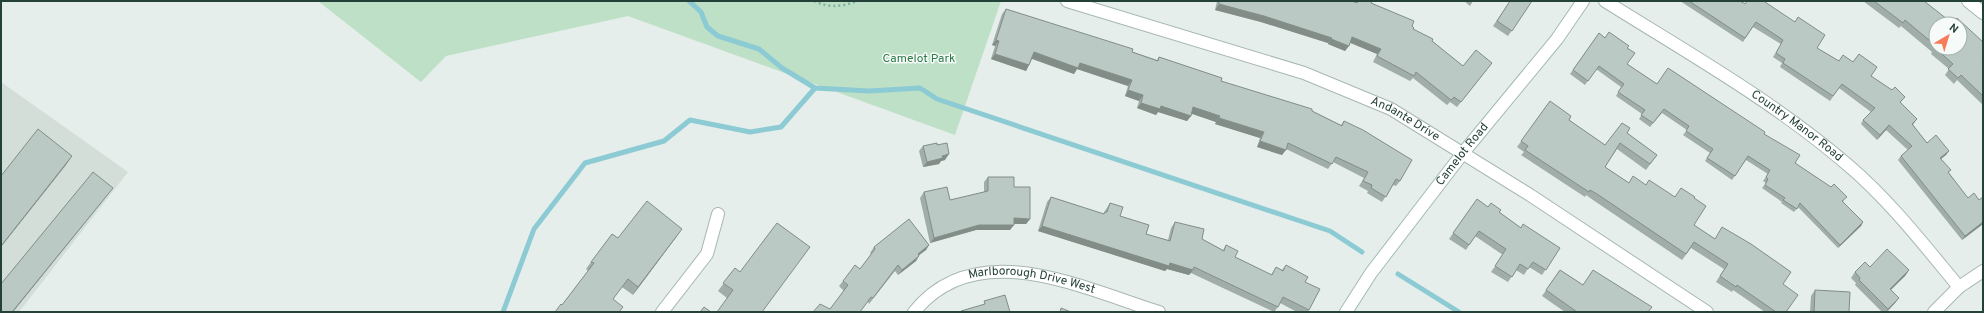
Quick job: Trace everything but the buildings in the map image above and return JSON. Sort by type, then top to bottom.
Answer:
[{"type":"street","name":"Andante Drive","points":[[1067,1],[1304,73],[1391,109],[1463,153],[1646,270],[1707,312]]},
{"type":"street","name":"Camelot Road","points":[[1346,312],[1371,273],[1463,153],[1557,40],[1583,1]]},
{"type":"street","name":"Country Manor Road","points":[[1605,1],[1765,102],[1811,135],[1850,166],[1902,218],[1959,287]]},
{"type":"street","points":[[1968,1],[1983,13]]},
{"type":"street","points":[[662,312],[707,254],[718,214]]},
{"type":"street","points":[[1934,312],[1959,287],[1983,271]]},
{"type":"street","name":"Marlborough Drive West","points":[[914,312],[936,292],[950,282],[968,275],[987,272],[1039,275],[1067,281],[1128,308],[1159,312]]},
{"type":"path","points":[[814,1],[826,6],[837,7],[857,1]]},
{"type":"shaded area","points":[[1,82],[128,172],[19,312],[1,312]]},
{"type":"green space","name":"Camelot Park","points":[[318,1],[1001,1],[955,135],[628,16],[446,56],[421,82]]},
{"type":"waterway","points":[[689,1],[701,12],[707,27],[718,36],[759,49],[782,68],[815,88]]},
{"type":"waterway","points":[[503,312],[534,229],[585,163],[664,141],[690,120],[750,132],[781,127],[815,88],[869,91],[920,88],[937,99],[1330,231],[1362,252]]},
{"type":"waterway","points":[[1398,274],[1459,312]]}]
